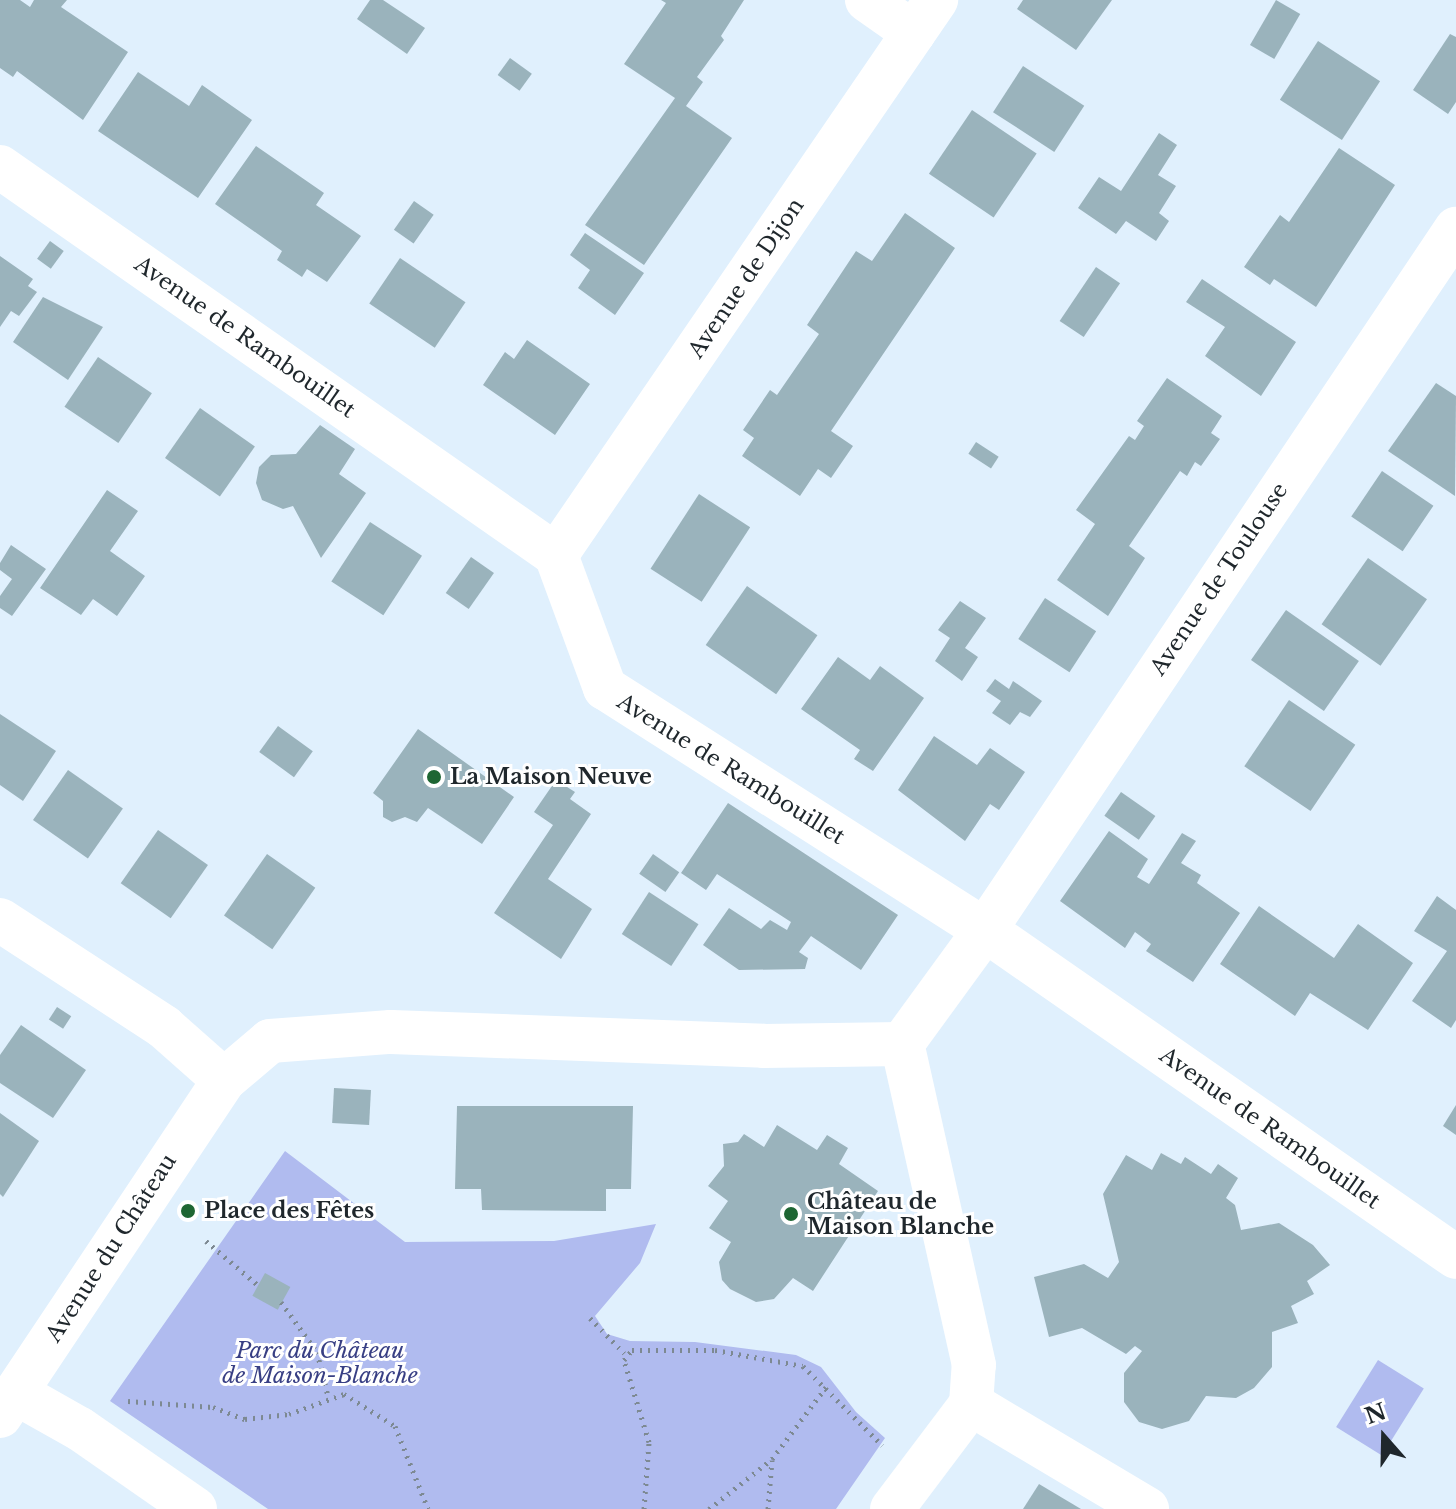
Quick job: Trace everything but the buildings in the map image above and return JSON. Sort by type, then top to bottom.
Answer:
[{"type":"street","points":[[867,0],[925,16]]},
{"type":"street","name":"Avenue de Dijon","points":[[556,555],[925,16]]},
{"type":"street","name":"Avenue de Rambouillet","points":[[0,167],[556,555],[605,688],[985,930],[1456,1257]]},
{"type":"street","name":"Avenue de Toulouse","points":[[985,930],[1456,229]]},
{"type":"street","points":[[0,920],[164,1027],[224,1080],[270,1041],[391,1032],[764,1046],[902,1044]]},
{"type":"street","points":[[892,1509],[971,1404],[974,1365],[902,1044],[985,930]]},
{"type":"street","name":"Avenue du Château","points":[[8,1404],[224,1080]]},
{"type":"street","points":[[8,1404],[80,1429],[195,1509]]},
{"type":"street","points":[[971,1404],[1147,1509]]},
{"type":"path","points":[[206,1241],[259,1286]]},
{"type":"path","points":[[281,1302],[301,1323],[317,1352],[328,1396]]},
{"type":"path","points":[[590,1318],[624,1353],[649,1442],[644,1509]]},
{"type":"path","points":[[624,1353],[715,1350],[803,1366],[877,1441],[919,1470]]},
{"type":"path","points":[[709,1509],[772,1459],[826,1387]]},
{"type":"path","points":[[124,1401],[213,1407],[245,1419],[289,1414],[328,1396],[344,1394],[395,1426],[428,1509]]},
{"type":"path","points":[[768,1509],[772,1459]]},
{"type":"green space","name":"Parc du Château de Maison-Blanche","points":[[285,1151],[405,1242],[554,1241],[656,1224],[640,1263],[595,1316],[607,1334],[630,1341],[695,1342],[796,1355],[821,1367],[856,1412],[885,1438],[836,1509],[268,1509],[110,1401]]},
{"type":"green space","points":[[1378,1360],[1424,1389],[1382,1456],[1336,1427]]},
{"type":"place","name":"La Maison Neuve","points":[[434,777]]},
{"type":"place","name":"Place des Fêtes","points":[[188,1211]]},
{"type":"place","name":"Château de Maison Blanche","points":[[791,1214]]}]
